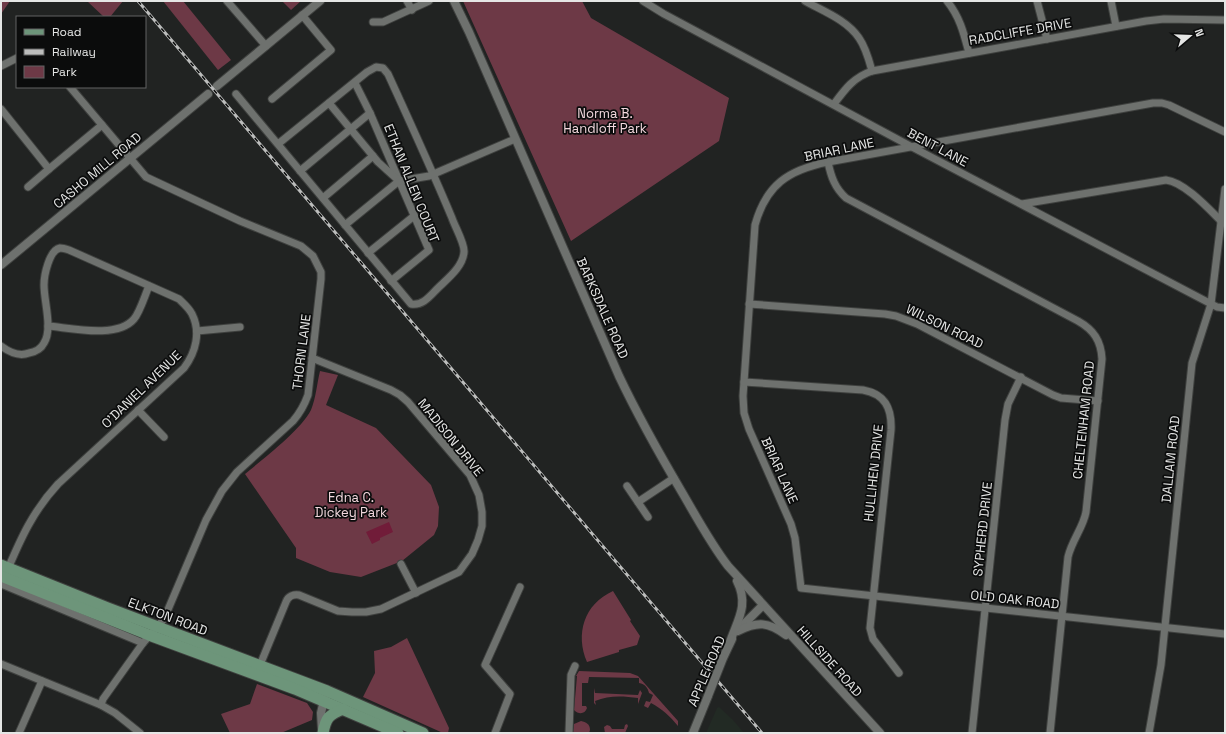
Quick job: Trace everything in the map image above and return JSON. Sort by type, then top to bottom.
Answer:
[{"type":"main road","name":"ELKTON ROAD","points":[[3,574],[157,627],[260,665],[325,695]]},
{"type":"main road","name":"ELKTON ROAD","points":[[3,574],[146,639],[325,695]]},
{"type":"main road","points":[[325,695],[343,709],[398,733]]},
{"type":"main road","points":[[325,695],[423,733]]},
{"type":"main road","points":[[323,733],[325,722],[328,718],[343,709]]},
{"type":"street","points":[[227,1],[266,46]]},
{"type":"street","points":[[217,86],[320,1]]},
{"type":"street","points":[[407,1],[412,10]]},
{"type":"street","points":[[373,22],[384,22],[429,1]]},
{"type":"street","name":"BARKSDALE ROAD","points":[[454,1],[642,423],[710,540],[728,566],[763,605]]},
{"type":"street","name":"BENT LANE","points":[[643,1],[664,14],[912,147],[1211,304],[1217,307],[1225,308]]},
{"type":"street","points":[[805,1],[847,25],[859,38],[866,52],[872,71]]},
{"type":"street","points":[[947,1],[957,14],[969,53]]},
{"type":"street","points":[[1037,1],[1047,39]]},
{"type":"street","points":[[1111,1],[1116,26]]},
{"type":"street","points":[[272,99],[331,50],[302,16]]},
{"type":"street","name":"RADCLIFFE DRIVE","points":[[834,104],[852,82],[865,73],[872,71],[1146,21],[1164,19],[1225,20]]},
{"type":"street","points":[[1,66],[16,58]]},
{"type":"street","points":[[236,94],[411,304],[417,305],[424,301],[454,272],[463,259],[464,251],[462,244],[433,174],[386,70],[379,67],[372,69],[278,144]]},
{"type":"street","name":"ETHAN ALLEN COURT","points":[[355,83],[370,113],[429,250],[391,281]]},
{"type":"street","name":"THORN LANE","points":[[71,88],[146,177],[240,221],[301,246],[313,256],[321,272],[322,279],[308,396],[300,413],[237,472],[222,491],[206,520],[164,619],[146,639],[102,699],[101,705]]},
{"type":"street","name":"CASHO MILL ROAD","points":[[1,266],[208,94]]},
{"type":"street","points":[[329,103],[373,156],[399,181]]},
{"type":"street","name":"BRIAR LANE","points":[[802,588],[795,538],[791,524],[746,420],[743,405],[753,238],[755,225],[761,208],[772,191],[792,173],[810,166],[1153,103],[1169,105],[1225,132]]},
{"type":"street","points":[[1,110],[49,169]]},
{"type":"street","points":[[300,170],[370,113]]},
{"type":"street","points":[[28,187],[102,125]]},
{"type":"street","points":[[345,225],[399,181],[420,179],[515,139]]},
{"type":"street","points":[[323,198],[373,156]]},
{"type":"street","name":"CHELTENHAM ROAD","points":[[828,162],[835,185],[839,192],[846,198],[1071,317],[1092,330],[1100,344],[1102,355],[1086,512],[1084,520],[1070,548],[1050,733]]},
{"type":"street","points":[[1022,204],[1171,180],[1182,186],[1223,221]]},
{"type":"street","name":"DALLAM ROAD","points":[[1149,733],[1159,679],[1192,363],[1211,304],[1223,221],[1225,189]]},
{"type":"street","points":[[368,253],[414,216]]},
{"type":"street","name":"O'DANIEL AVENUE","points":[[3,574],[25,529],[46,498],[58,484],[184,368],[196,346],[197,331],[192,314],[179,299],[69,250],[61,248],[52,253],[46,268],[44,284],[48,326]]},
{"type":"street","points":[[1,346],[7,351],[20,355],[36,351],[44,344],[48,333],[48,326],[102,331],[119,329],[128,325],[135,319],[149,286]]},
{"type":"street","name":"WILSON ROAD","points":[[749,304],[896,316],[917,324],[1053,395],[1061,398],[1098,401]]},
{"type":"street","points":[[197,331],[240,327]]},
{"type":"street","name":"MADISON DRIVE","points":[[260,665],[289,597],[296,594],[338,611],[366,612],[381,609],[459,572],[472,554],[482,526],[481,503],[470,475],[408,402],[391,390],[312,358]]},
{"type":"street","name":"SYPHERD DRIVE","points":[[972,733],[1006,412],[1011,396],[1021,377]]},
{"type":"street","name":"HULLIHEN DRIVE","points":[[744,382],[863,390],[874,393],[884,401],[890,414],[891,430],[873,596],[871,634],[873,639],[899,673]]},
{"type":"street","points":[[138,410],[164,437]]},
{"type":"street","points":[[638,502],[674,478]]},
{"type":"street","points":[[627,486],[648,517]]},
{"type":"street","points":[[401,564],[416,593]]},
{"type":"street","points":[[728,566],[741,589],[743,605],[730,642]]},
{"type":"street","points":[[495,733],[510,694],[485,665],[520,587]]},
{"type":"street","name":"OLD OAK ROAD","points":[[802,588],[1225,634]]},
{"type":"street","name":"APPLE ROAD","points":[[693,733],[730,642],[738,631],[763,605]]},
{"type":"street","name":"HILLSIDE ROAD","points":[[763,605],[880,733]]},
{"type":"street","points":[[738,631],[751,625],[764,624],[771,626],[798,644]]},
{"type":"street","points":[[1,664],[101,705],[115,713],[140,733]]},
{"type":"street","points":[[569,733],[571,675],[575,666]]},
{"type":"street","points":[[20,733],[42,681]]},
{"type":"street","points":[[318,733],[316,722],[317,708],[325,695]]},
{"type":"street","points":[[323,733],[321,721],[325,695]]},
{"type":"shaded area","points":[[389,522],[393,532],[380,538],[380,540],[372,544],[366,532]]},
{"type":"shaded area","points":[[719,707],[744,733],[706,733],[717,708]]},
{"type":"green space","points":[[1,1],[10,1],[1,14]]},
{"type":"green space","points":[[87,1],[123,1],[111,16],[103,16]]},
{"type":"green space","points":[[163,1],[183,1],[231,60],[218,70]]},
{"type":"green space","points":[[282,1],[301,1],[291,10]]},
{"type":"green space","name":"Norma B. Handloff Park","points":[[463,1],[582,1],[591,18],[729,98],[719,141],[571,241]]},
{"type":"green space","name":"Edna C. Dickey Park","points":[[320,371],[338,375],[326,405],[376,428],[431,485],[439,507],[438,526],[434,535],[402,561],[361,577],[330,572],[296,558],[296,548],[245,474],[281,444],[306,418],[313,405]]},
{"type":"green space","points":[[613,591],[640,636],[637,645],[587,662],[583,651],[582,641],[582,631],[585,621],[595,604]]},
{"type":"green space","points":[[407,638],[449,728],[448,733],[443,733],[363,697],[375,673],[374,651],[391,647]]},
{"type":"green space","points":[[579,671],[630,673],[638,676],[678,721],[678,726],[666,713],[655,705],[651,703],[648,708],[644,706],[646,701],[650,702],[653,695],[649,693],[645,685],[639,683],[639,678],[589,677],[588,683],[582,683],[582,706],[586,706],[587,708],[583,713],[576,712],[574,710],[576,676]]},
{"type":"green space","points":[[257,684],[307,703],[313,712],[312,720],[281,733],[230,733],[221,714],[250,704]]},
{"type":"green space","points":[[594,688],[595,693],[638,695],[640,690],[642,693],[638,704],[638,698],[616,696],[595,701],[596,705],[594,703]]},
{"type":"green space","points":[[581,721],[586,723],[590,728],[589,733],[573,733],[574,724]]},
{"type":"green space","points":[[627,724],[628,726],[625,733],[605,733],[604,727],[607,725],[612,729],[624,729],[625,725]]},
{"type":"railway","points":[[138,1],[762,733]]}]
